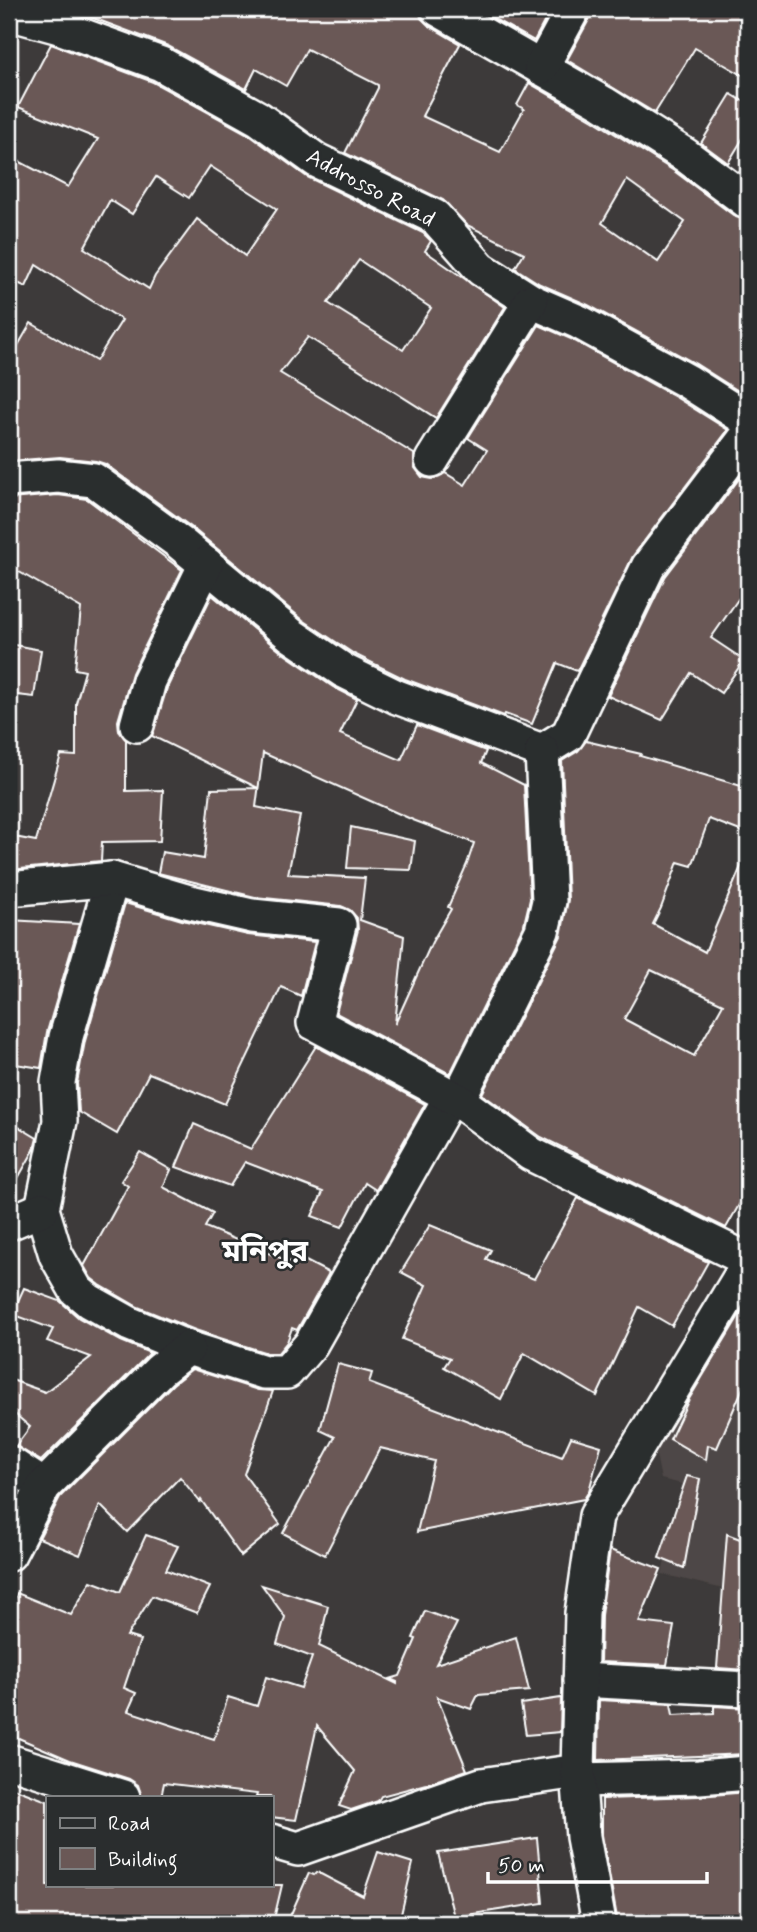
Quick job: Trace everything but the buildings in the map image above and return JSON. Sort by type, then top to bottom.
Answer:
[{"type":"street","points":[[438,9],[476,18],[541,68],[603,103],[685,155],[748,202]]},
{"type":"street","points":[[541,68],[573,9]]},
{"type":"street","name":"Addrosso Road","points":[[9,13],[57,26],[161,64],[257,118],[316,160],[435,217],[481,269],[531,301],[579,322],[687,381],[748,420]]},
{"type":"street","points":[[432,460],[531,301]]},
{"type":"street","points":[[542,751],[568,735],[597,669],[648,567],[748,435]]},
{"type":"street","points":[[9,480],[58,476],[94,480],[206,564],[291,635],[344,671],[397,697],[542,751]]},
{"type":"street","points":[[137,724],[149,681],[206,564]]},
{"type":"street","points":[[112,879],[66,1037],[58,1082],[60,1121],[42,1209],[56,1255],[76,1290],[89,1301],[130,1324],[188,1348],[264,1372],[287,1372],[311,1344],[446,1107],[458,1100],[542,931],[549,901],[542,751]]},
{"type":"street","points":[[9,889],[112,879],[186,901],[252,916],[339,925],[314,1023],[458,1100],[531,1153],[746,1270],[596,1516],[582,1613],[579,1775],[583,1838],[599,1923]]},
{"type":"street","points":[[9,1223],[42,1209]]},
{"type":"street","points":[[9,1555],[44,1486],[160,1370],[188,1348]]},
{"type":"street","points":[[9,1463],[44,1486]]},
{"type":"street","points":[[580,1680],[748,1689]]},
{"type":"street","points":[[12,1762],[120,1796]]},
{"type":"street","points":[[273,1842],[298,1849],[481,1785],[579,1775],[699,1777],[748,1773]]},
{"type":"shaded area","points":[[748,1296],[748,1595],[662,1574],[682,1484],[661,1479],[655,1450],[736,1302]]},
{"type":"district","name":"মনিপুর","points":[[265,1251]]}]
